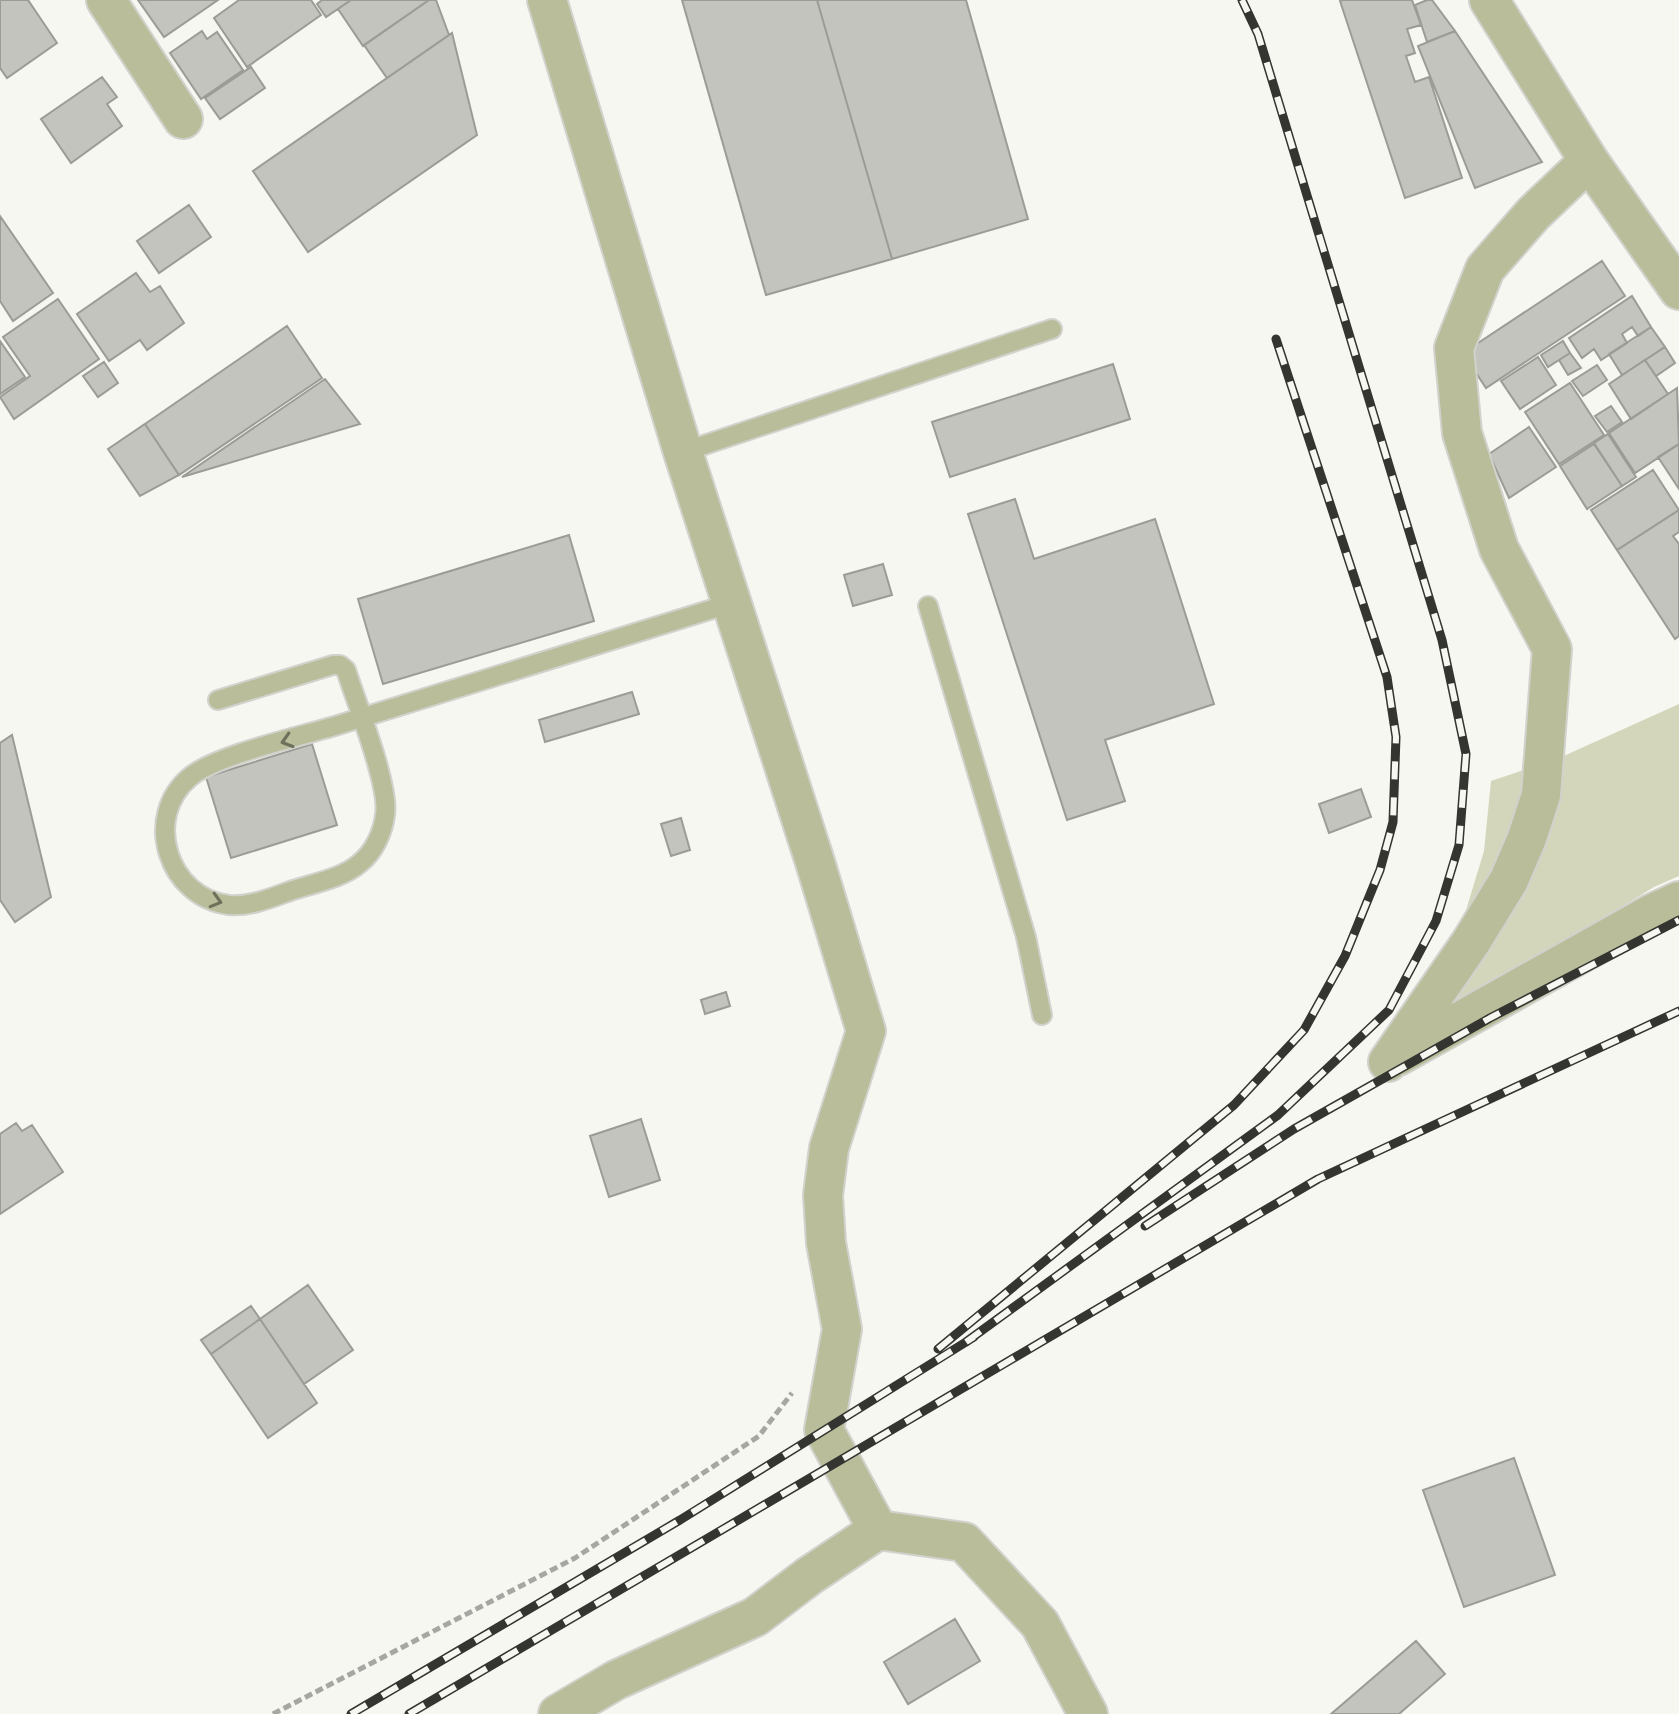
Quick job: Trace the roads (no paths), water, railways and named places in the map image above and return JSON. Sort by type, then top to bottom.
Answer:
[{"type":"street","points":[[106,0],[183,119]]},
{"type":"street","points":[[547,0],[683,452],[866,1031],[829,1148],[823,1195],[826,1243],[842,1329],[824,1430],[878,1530]]},
{"type":"street","points":[[1489,0],[1589,161],[1679,290]]},
{"type":"street","points":[[1589,161],[1533,214],[1485,269],[1454,348],[1462,433],[1499,549],[1552,649],[1541,795],[1509,880],[1471,942],[1388,1062],[1679,901]]},
{"type":"street","points":[[558,1714],[616,1680],[755,1617],[878,1530],[964,1542],[1040,1624],[1088,1714]]},
{"type":"lane","points":[[683,452],[1052,329]]},
{"type":"lane","points":[[218,700],[340,665],[346,670],[362,718],[383,785],[386,813],[378,840],[361,863],[336,876],[271,898],[230,905],[203,898],[181,879],[167,855],[164,827],[172,799],[189,777],[214,763],[362,718],[732,603]]},
{"type":"lane","points":[[928,606],[1026,937],[1042,1015]]},
{"type":"railway","points":[[966,1342],[1278,1115],[1389,1010],[1436,921],[1459,845],[1466,754],[1442,640],[1258,34],[1242,0]]},
{"type":"railway","points":[[938,1349],[1234,1105],[1304,1030],[1345,956],[1380,870],[1393,822],[1396,737],[1387,677],[1276,339]]},
{"type":"railway","points":[[1145,1226],[1294,1129],[1490,1018],[1679,920]]},
{"type":"railway","points":[[409,1714],[1318,1179],[1679,1011]]},
{"type":"railway","points":[[351,1714],[680,1520],[974,1337]]}]
